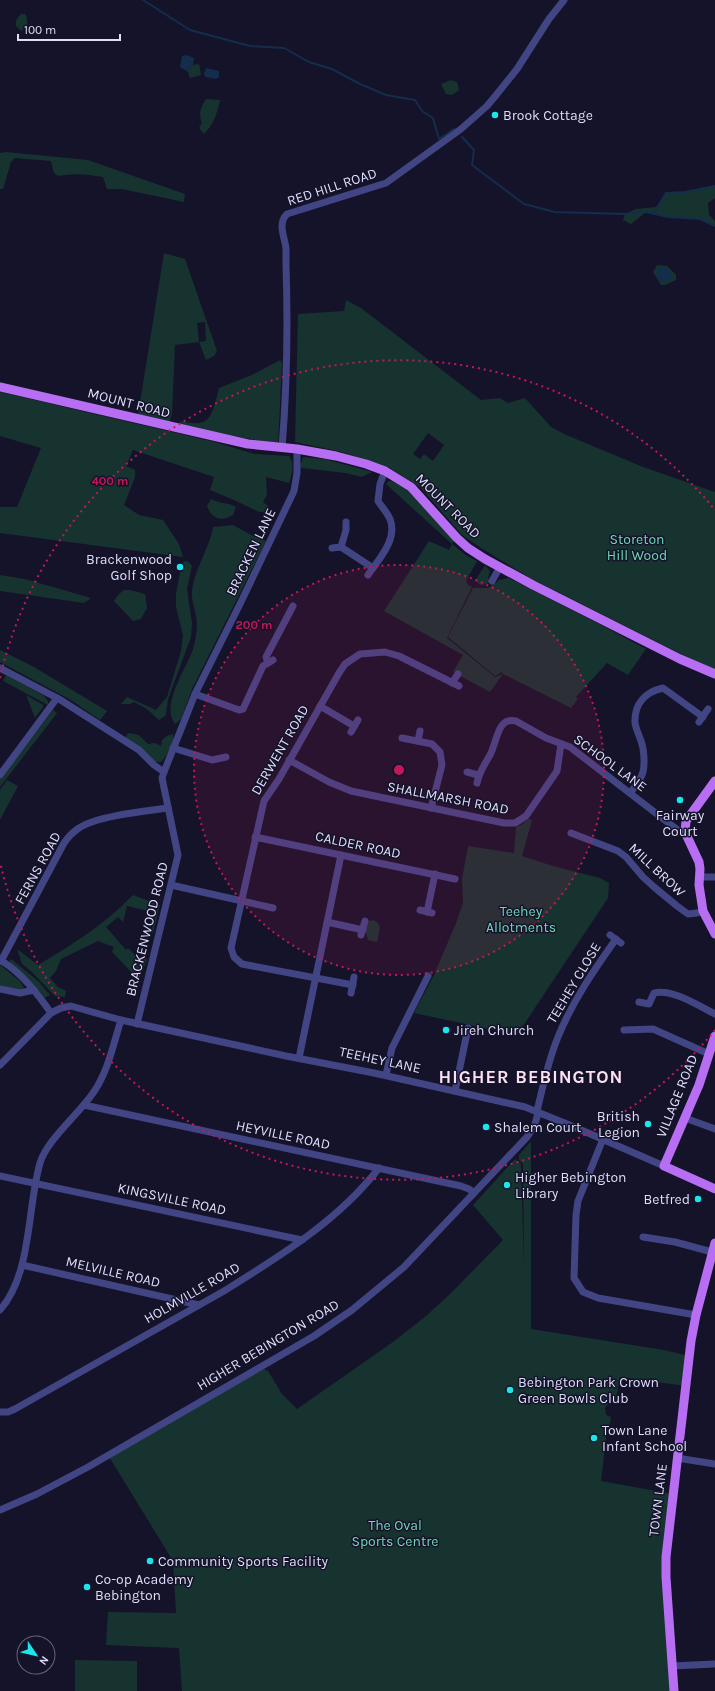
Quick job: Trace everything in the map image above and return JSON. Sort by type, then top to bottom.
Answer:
[{"type":"main road","name":"MOUNT ROAD","points":[[0,387],[248,444],[297,449],[336,456],[385,471],[411,487],[468,548],[533,585],[680,659],[715,674]]},
{"type":"main road","points":[[715,781],[686,821],[685,832],[699,862],[700,899],[703,911],[715,934]]},
{"type":"main road","name":"VILLAGE ROAD","points":[[664,1166],[699,1085],[715,1036]]},
{"type":"main road","name":"TEEHEY LANE","points":[[664,1166],[715,1189]]},
{"type":"main road","name":"TOWN LANE","points":[[674,1691],[666,1564],[690,1341],[715,1243]]},
{"type":"street","name":"RED HILL ROAD","points":[[282,448],[287,380],[286,248],[281,227],[284,217],[287,214],[386,183],[461,129],[487,106],[517,69],[549,19],[564,0]]},
{"type":"street","name":"BRACKEN LANE","points":[[164,772],[194,694],[240,604],[294,491],[297,473],[297,449]]},
{"type":"street","points":[[332,548],[341,547],[370,572],[389,544],[391,537],[392,527],[390,518],[378,501],[380,484],[385,471]]},
{"type":"street","points":[[341,547],[348,526]]},
{"type":"street","points":[[492,581],[500,567]]},
{"type":"street","points":[[194,694],[239,710],[243,709],[263,666],[270,661],[266,657],[293,606]]},
{"type":"street","name":"DERWENT ROAD","points":[[353,985],[242,964],[234,957],[231,948],[240,900],[264,801],[290,760],[338,673],[345,664],[360,654],[390,652],[456,685],[458,674]]},
{"type":"street","points":[[0,668],[57,698],[139,750],[154,765],[164,772]]},
{"type":"street","points":[[630,793],[643,770],[643,746],[635,724],[637,709],[640,701],[647,694],[664,688],[701,719],[708,709]]},
{"type":"street","points":[[0,775],[57,698]]},
{"type":"street","points":[[320,706],[354,726]]},
{"type":"street","name":"SCHOOL LANE","points":[[476,783],[478,775],[490,754],[499,730],[506,721],[511,719],[546,738],[570,748],[679,831],[685,832]]},
{"type":"street","points":[[418,741],[420,731]]},
{"type":"street","points":[[402,738],[432,744],[440,752],[442,765],[430,808]]},
{"type":"street","name":"SHALLMARSH ROAD","points":[[290,760],[329,782],[351,792],[504,823],[515,823],[526,816],[557,771],[561,744]]},
{"type":"street","points":[[173,748],[212,760],[226,757]]},
{"type":"street","name":"BRACKENWOOD ROAD","points":[[137,1024],[178,855],[162,778],[164,772]]},
{"type":"street","points":[[467,772],[478,775]]},
{"type":"street","name":"FERNS ROAD","points":[[0,960],[64,844],[73,832],[80,827],[93,822],[168,808]]},
{"type":"street","name":"MILL BROW","points":[[571,833],[618,851],[626,857],[643,877],[654,887],[688,914],[696,914],[703,911]]},
{"type":"street","name":"CALDER ROAD","points":[[255,837],[455,879]]},
{"type":"street","points":[[298,1058],[341,855]]},
{"type":"street","points":[[426,912],[435,874]]},
{"type":"street","points":[[700,877],[715,877]]},
{"type":"street","points":[[171,885],[273,908]]},
{"type":"street","points":[[327,922],[362,932],[364,922]]},
{"type":"street","name":"TEEHEY CLOSE","points":[[538,1112],[557,1038],[566,1018],[586,983],[616,939]]},
{"type":"street","points":[[0,960],[20,976],[34,990],[52,1013],[0,1065]]},
{"type":"street","points":[[386,1075],[392,1048],[428,976]]},
{"type":"street","points":[[351,993],[354,977]]},
{"type":"street","points":[[0,989],[20,993],[34,990]]},
{"type":"street","points":[[639,1002],[649,1004],[654,993],[661,991],[672,993],[715,1014]]},
{"type":"street","name":"TEEHEY LANE","points":[[52,1013],[61,1008],[71,1006],[137,1024],[386,1075],[525,1107],[664,1166]]},
{"type":"street","points":[[0,1310],[14,1288],[22,1265],[40,1162],[50,1145],[84,1106],[103,1076],[121,1020]]},
{"type":"street","points":[[455,1091],[468,1028]]},
{"type":"street","points":[[624,1030],[652,1029],[709,1054]]},
{"type":"street","name":"HEYVILLE ROAD","points":[[84,1106],[461,1186],[474,1193]]},
{"type":"street","name":"HIGHER BEBINGTON ROAD","points":[[0,1510],[37,1494],[88,1467],[327,1327],[352,1310],[404,1267],[474,1193],[534,1127],[538,1112]]},
{"type":"street","points":[[685,1118],[715,1129]]},
{"type":"street","points":[[603,1139],[578,1201],[576,1215],[574,1278],[579,1288],[582,1292],[598,1298],[696,1316]]},
{"type":"street","name":"HOLMVILLE ROAD","points":[[0,1412],[8,1412],[15,1409],[251,1275],[302,1240],[344,1208],[364,1188],[379,1168]]},
{"type":"street","name":"KINGSVILLE ROAD","points":[[0,1176],[302,1240]]},
{"type":"street","points":[[643,1237],[675,1242],[712,1252]]},
{"type":"street","name":"MELVILLE ROAD","points":[[22,1265],[199,1305]]},
{"type":"street","points":[[677,1458],[715,1464]]},
{"type":"street","points":[[672,1666],[715,1664]]},
{"type":"green space","points":[[21,14],[25,14],[27,18],[27,27],[21,31],[16,26],[16,20]]},
{"type":"green space","points":[[199,64],[201,75],[190,78],[187,69],[193,65]]},
{"type":"green space","points":[[451,80],[457,82],[459,90],[452,95],[446,94],[441,84]]},
{"type":"green space","points":[[206,99],[220,100],[215,118],[204,134],[199,128],[202,123],[200,116],[201,110]]},
{"type":"green space","points":[[6,152],[88,160],[185,194],[184,202],[122,189],[107,189],[103,177],[80,174],[58,176],[54,173],[51,161],[15,158],[11,162],[3,189],[0,189],[0,153]]},
{"type":"green space","points":[[715,186],[715,198],[708,203],[709,215],[715,221],[715,226],[700,219],[668,217],[646,212],[631,224],[623,220],[625,214],[636,209],[657,207],[666,193],[685,192]]},
{"type":"green space","points":[[164,253],[185,259],[217,351],[214,356],[206,360],[199,342],[175,345],[172,414],[169,423],[138,415]],"holes":[[[205,322],[206,341],[199,342],[197,323]]]},
{"type":"green space","points":[[657,265],[667,266],[676,275],[676,280],[665,285],[661,285],[653,272]]},
{"type":"green space","name":"Storeton Hill Wood","points":[[346,300],[361,308],[481,400],[500,398],[508,403],[525,398],[551,427],[564,434],[643,467],[715,492],[715,671],[530,578],[481,548],[462,535],[421,488],[390,468],[342,452],[295,442],[298,314],[344,311]],"holes":[[[428,433],[444,445],[433,461],[424,454],[420,459],[413,454]]]},
{"type":"green space","points":[[280,360],[282,363],[278,444],[179,426],[181,421],[195,423],[204,422],[211,414],[219,388],[252,375]]},
{"type":"green space","points":[[0,392],[215,442],[254,454],[289,456],[292,462],[292,473],[290,480],[289,483],[266,477],[267,495],[263,502],[268,506],[264,512],[259,512],[210,490],[214,477],[133,450],[126,466],[135,470],[135,477],[124,505],[139,515],[163,520],[179,544],[183,557],[0,533],[0,507],[17,507],[41,448],[0,436]]},
{"type":"green space","points":[[303,457],[325,459],[372,472],[362,477],[345,473],[302,468],[300,467]]},
{"type":"green space","points":[[389,481],[392,481],[411,491],[454,540],[452,544],[386,484]]},
{"type":"green space","points":[[211,499],[236,507],[233,515],[221,519],[211,514],[207,506]]},
{"type":"green space","points":[[233,525],[266,541],[192,689],[181,719],[175,724],[171,716],[173,697],[176,686],[190,657],[196,637],[197,620],[192,595],[193,584],[213,527]]},
{"type":"green space","points":[[429,541],[449,550],[452,544],[467,556],[477,561],[466,581],[468,585],[472,587],[447,638],[495,677],[503,674],[490,692],[453,672],[463,655],[384,611]]},
{"type":"green space","points":[[183,562],[189,562],[192,566],[187,589],[192,623],[191,637],[168,699],[166,715],[159,720],[147,709],[134,702],[130,704],[121,704],[127,697],[156,710],[167,697],[181,651],[183,635],[176,607],[176,594],[180,572],[183,572]]},
{"type":"green space","points":[[485,565],[490,571],[488,578],[490,580],[487,584],[481,585],[475,581]]},
{"type":"green space","points":[[0,575],[25,579],[91,598],[84,603],[0,591]]},
{"type":"green space","points":[[509,578],[646,649],[628,675],[607,663],[576,697],[578,699],[571,708],[503,674],[502,672],[495,676],[448,637],[473,588],[489,588],[494,582],[496,583],[499,580]]},
{"type":"green space","points":[[124,590],[145,594],[147,608],[141,619],[133,621],[114,601]]},
{"type":"green space","points":[[0,650],[34,667],[107,711],[100,720],[71,700],[0,662]]},
{"type":"green space","points":[[6,675],[43,695],[48,701],[48,705],[3,681]]},
{"type":"green space","points":[[26,695],[43,705],[35,718]]},
{"type":"green space","points":[[53,710],[57,713],[0,787],[0,780]]},
{"type":"green space","points":[[128,733],[139,735],[148,744],[155,743],[161,746],[162,740],[173,734],[173,741],[168,753],[161,762],[156,762],[125,738]]},
{"type":"green space","points":[[7,780],[18,786],[0,820],[0,790]]},
{"type":"green space","name":"Teehey Allotments","points":[[528,819],[532,820],[522,856],[553,866],[600,878],[609,883],[608,898],[517,1035],[414,1013],[434,975],[463,903],[462,879],[468,846],[514,853],[516,827]]},
{"type":"green space","points":[[133,895],[160,905],[153,933],[151,933],[156,913],[127,906],[123,922],[118,917],[106,927],[126,950],[128,948],[139,959],[143,955],[147,960],[139,980],[112,952],[114,947],[98,941],[61,959],[56,971],[50,978],[58,987],[66,991],[65,997],[55,996],[32,972],[22,964],[17,949],[38,965],[76,942],[111,916]]},
{"type":"green space","points":[[373,920],[378,923],[380,928],[377,942],[368,940],[366,932],[367,922]]},
{"type":"green space","points":[[11,959],[38,981],[50,995],[45,998],[35,986],[9,962]]},
{"type":"green space","points":[[0,965],[20,981],[24,988],[18,990],[0,986]]},
{"type":"green space","name":"The Oval Sports Centre","points":[[531,1141],[531,1329],[664,1350],[689,1356],[686,1386],[620,1377],[616,1399],[613,1398],[613,1403],[608,1404],[605,1408],[606,1415],[611,1417],[609,1430],[607,1430],[601,1481],[673,1494],[666,1557],[674,1691],[182,1691],[179,1648],[106,1645],[108,1612],[176,1613],[173,1561],[108,1455],[260,1367],[268,1371],[282,1394],[297,1409],[393,1342],[426,1316],[449,1295],[503,1240],[473,1205],[515,1159],[521,1164],[524,1270],[523,1164],[519,1160],[519,1155]]},
{"type":"green space","points":[[75,1660],[137,1661],[137,1691],[75,1691]]},
{"type":"water","points":[[187,55],[194,58],[193,65],[187,69],[188,72],[180,67],[182,56]]},
{"type":"water","points":[[206,68],[219,71],[219,77],[216,79],[205,77],[204,73]]},
{"type":"water","points":[[659,267],[667,267],[672,276],[667,282],[660,281],[657,277]]},
{"type":"waterway","points":[[143,0],[190,30],[250,46],[284,48],[309,62],[332,69],[360,84],[386,95],[415,100],[422,111],[433,118],[439,139],[454,129]]},
{"type":"waterway","points":[[462,137],[474,150],[472,165],[524,204],[555,212],[625,214],[646,212],[668,217],[700,219],[715,226]]},
{"type":"waterway","points":[[653,214],[666,193],[685,192],[715,186]]},
{"type":"place","name":"Brook Cottage","points":[[495,115]]},
{"type":"place","name":"Brackenwood Golf Shop","points":[[180,567]]},
{"type":"place","name":"Fairway Court","points":[[680,800]]},
{"type":"place","name":"Jireh Church","points":[[446,1030]]},
{"type":"place","name":"British Legion","points":[[648,1124]]},
{"type":"place","name":"Shalem Court","points":[[486,1127]]},
{"type":"place","name":"Higher Bebington Library","points":[[507,1185]]},
{"type":"place","name":"Betfred","points":[[698,1199]]},
{"type":"place","name":"Bebington Park Crown Green Bowls Club","points":[[510,1390]]},
{"type":"place","name":"Town Lane Infant School","points":[[594,1438]]},
{"type":"place","name":"Community Sports Facility","points":[[150,1561]]},
{"type":"place","name":"Co-op Academy Bebington","points":[[87,1587]]},
{"type":"district","name":"HIGHER BEBINGTON","points":[[531,1077]]}]
